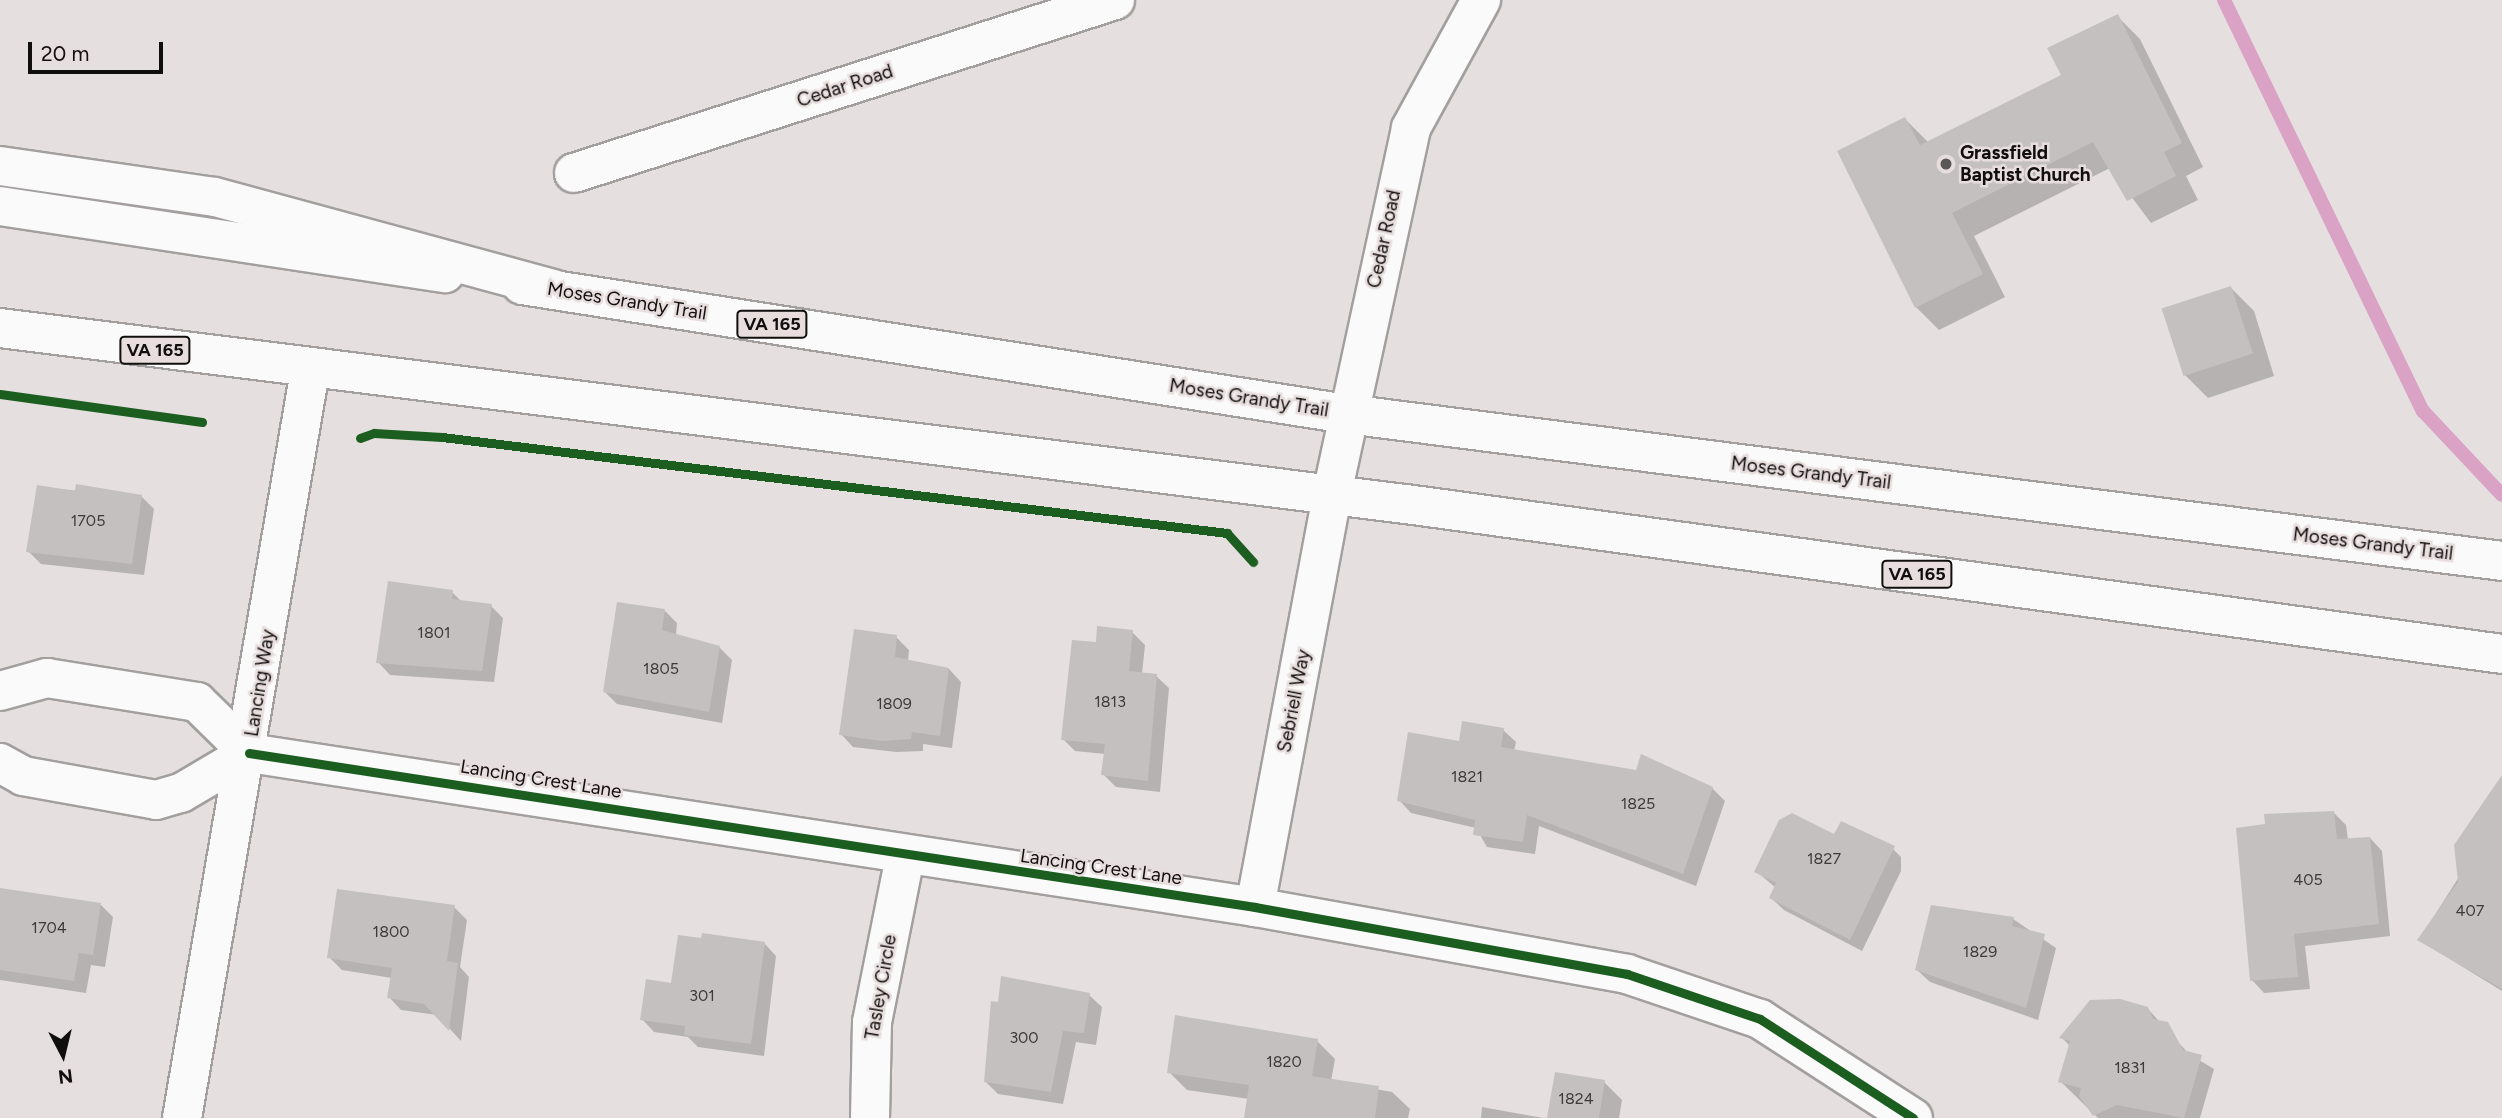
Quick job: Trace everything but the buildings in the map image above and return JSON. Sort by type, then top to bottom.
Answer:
[{"type":"main road","name":"Cedar Road","points":[[575,173],[1115,0]]},
{"type":"main road","name":"Cedar Road","points":[[1332,494],[1347,414],[1411,128],[1481,0]]},
{"type":"main road","points":[[0,166],[215,197],[553,289]]},
{"type":"main road","name":"Moses Grandy Trail","points":[[0,206],[553,289],[1347,414],[2502,562]]},
{"type":"main road","name":"VA 165","points":[[0,328],[310,371],[1332,494],[2502,654]]},
{"type":"main road","name":"Lancing Way","points":[[183,1118],[249,753],[310,371]]},
{"type":"main road","name":"Sebriell Way","points":[[1255,907],[1332,494]]},
{"type":"main road","points":[[0,691],[47,678],[197,702],[249,753],[181,793],[156,800],[23,776],[0,763]]},
{"type":"main road","name":"Lancing Crest Lane","points":[[249,753],[905,857],[1255,907],[1541,956],[1697,994],[1760,1019],[1913,1118]]},
{"type":"main road","name":"Tasley Circle","points":[[870,1118],[872,1022],[905,857]]},
{"type":"waterway","points":[[2224,0],[2423,411],[2502,495]]},
{"type":"cycle path","points":[[0,394],[202,422]]},
{"type":"cycle path","points":[[360,438],[374,433],[442,437],[1227,533],[1253,562]]},
{"type":"cycle path","points":[[249,753],[1255,907],[1627,974],[1760,1019],[1913,1118]]},
{"type":"place","name":"Grassfield Baptist Church","points":[[1946,164]]}]
